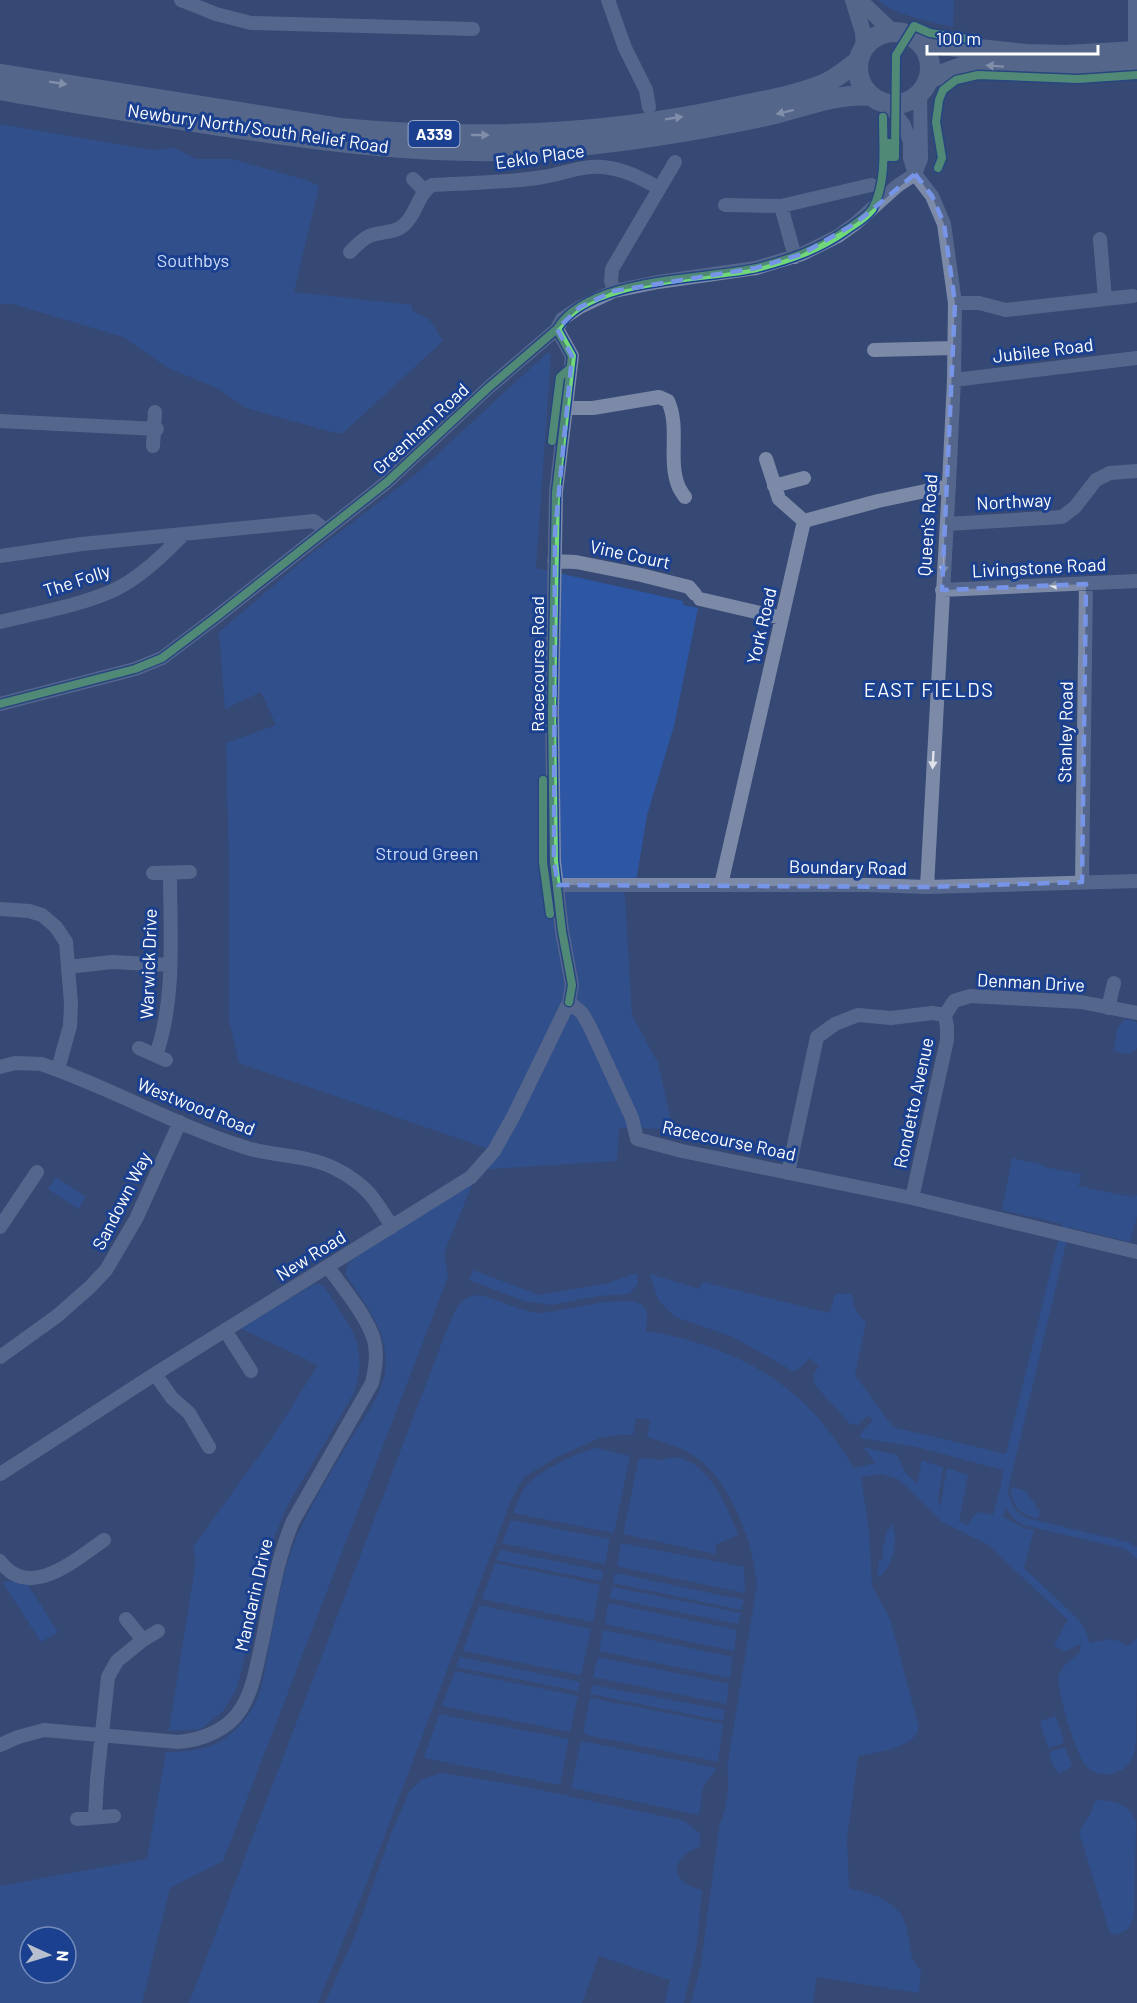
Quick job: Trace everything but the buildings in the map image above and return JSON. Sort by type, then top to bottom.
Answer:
[{"type":"highway","points":[[893,32],[907,35],[920,42],[1026,54],[1136,56],[1047,69],[980,65],[962,67],[924,86],[908,101],[879,100],[862,84],[860,76],[862,54],[876,37],[893,32]]},
{"type":"highway","points":[[920,42],[929,60],[924,86]]},
{"type":"highway","name":"Newbury North/South Relief Road","points":[[0,74],[340,128],[383,132],[499,135],[621,127],[702,114],[752,103],[825,83],[862,54]]},
{"type":"highway","name":"Newbury North/South Relief Road","points":[[0,90],[283,136],[381,147],[463,152],[529,150],[651,139],[765,117],[841,96],[857,94],[879,100]]},
{"type":"main road","points":[[853,0],[863,32],[862,54]]},
{"type":"main road","points":[[859,0],[893,32]]},
{"type":"street","points":[[181,0],[216,14],[251,23],[473,29]]},
{"type":"street","points":[[608,0],[618,32],[646,90],[649,107]]},
{"type":"street","points":[[1135,0],[1136,56]]},
{"type":"street","points":[[915,174],[921,159],[924,86]]},
{"type":"street","points":[[879,100],[897,114],[908,133],[910,158],[915,174]]},
{"type":"street","points":[[614,291],[611,281],[612,269],[675,162]]},
{"type":"street","name":"Eeklo Place","points":[[424,191],[432,185],[501,182],[601,166],[638,176],[659,188]]},
{"type":"street","name":"Greenham Road","points":[[0,704],[135,669],[162,658],[407,465],[488,388],[557,329],[562,319],[580,308],[614,291],[658,282],[733,272],[795,257],[838,236],[897,186],[915,174]]},
{"type":"street","name":"Queen's Road","points":[[915,174],[932,196],[944,224],[955,303],[949,486],[927,887]]},
{"type":"street","points":[[350,252],[359,242],[370,236],[394,231],[407,222],[424,191],[413,179]]},
{"type":"street","points":[[725,205],[781,206],[871,185]]},
{"type":"street","points":[[781,206],[795,257]]},
{"type":"street","points":[[1100,239],[1105,299]]},
{"type":"street","points":[[955,303],[979,303],[1006,310],[1133,296]]},
{"type":"street","name":"Racecourse Road","points":[[557,329],[572,356],[556,492],[554,861],[572,990],[569,1002],[582,1013],[591,1027],[632,1118],[637,1139],[682,1151],[912,1198],[1137,1252]]},
{"type":"street","points":[[874,350],[954,348]]},
{"type":"street","name":"Jubilee Road","points":[[954,380],[1137,358]]},
{"type":"street","points":[[566,408],[593,408],[659,397],[668,401],[672,415],[678,485],[685,497]]},
{"type":"street","points":[[153,446],[156,429],[155,412]]},
{"type":"street","points":[[0,421],[156,429]]},
{"type":"street","points":[[766,459],[779,499],[804,521],[878,501],[949,486]]},
{"type":"street","name":"Northway","points":[[947,524],[1062,517],[1075,507],[1096,480],[1110,473],[1137,471]]},
{"type":"street","points":[[774,486],[804,478]]},
{"type":"street","name":"The Folly","points":[[0,556],[82,544],[314,521],[325,530]]},
{"type":"street","name":"York Road","points":[[721,885],[804,521]]},
{"type":"street","name":"The Folly","points":[[0,622],[114,591],[160,558],[184,534]]},
{"type":"street","name":"Vine Court","points":[[554,561],[576,562],[689,587],[698,597],[782,618]]},
{"type":"street","name":"Livingstone Road","points":[[942,590],[1137,581]]},
{"type":"street","name":"Stanley Road","points":[[1082,882],[1086,584]]},
{"type":"street","points":[[153,873],[190,872]]},
{"type":"street","name":"Warwick Drive","points":[[139,1048],[161,1058],[170,965],[170,873]]},
{"type":"street","name":"Boundary Road","points":[[558,885],[927,887],[1137,881]]},
{"type":"street","points":[[0,909],[29,911],[42,915],[51,922],[66,942],[71,1004],[70,1026],[58,1069]]},
{"type":"street","points":[[68,966],[112,962],[170,965]]},
{"type":"street","name":"Denman Drive","points":[[1108,1008],[1113,983]]},
{"type":"street","name":"Denman Drive","points":[[945,1015],[954,1001],[970,996],[1081,1002],[1137,1013]]},
{"type":"street","name":"New Road","points":[[0,1474],[155,1374],[471,1177],[494,1151],[569,1002]]},
{"type":"street","points":[[788,1173],[817,1037],[835,1024],[858,1015],[891,1018],[932,1013],[945,1015]]},
{"type":"street","name":"Rondetto Avenue","points":[[912,1198],[947,1040],[945,1015]]},
{"type":"street","name":"Westwood Road","points":[[0,1067],[27,1063],[58,1069],[180,1122],[245,1147],[306,1158],[337,1170],[373,1195],[392,1227]]},
{"type":"street","name":"Sandown Way","points":[[0,1357],[57,1316],[106,1270],[136,1219],[180,1122]]},
{"type":"street","points":[[0,1227],[37,1172]]},
{"type":"street","name":"Mandarin Drive","points":[[0,1745],[44,1730],[178,1742],[207,1736],[234,1719],[253,1683],[283,1544],[293,1521],[372,1383],[375,1370],[374,1340],[366,1323],[328,1268]]},
{"type":"street","points":[[225,1330],[251,1371]]},
{"type":"street","points":[[155,1374],[172,1398],[189,1413],[209,1447]]},
{"type":"street","points":[[2,1566],[13,1574],[26,1577],[48,1576],[104,1540]]},
{"type":"street","points":[[126,1619],[143,1640]]},
{"type":"street","points":[[95,1817],[106,1686],[111,1669],[117,1661],[158,1631]]},
{"type":"street","points":[[77,1819],[114,1816]]},
{"type":"highlighted area","points":[[915,174],[932,196],[944,224],[955,303],[942,590],[1086,584],[1082,882],[927,887],[568,886],[558,885],[554,861],[555,533],[572,356],[557,329],[580,307],[614,291],[756,268],[802,254],[856,223]]},
{"type":"green space","points":[[878,0],[954,0],[953,27],[903,14]]},
{"type":"green space","name":"Southbys","points":[[0,124],[152,150],[175,148],[196,159],[232,159],[306,180],[319,186],[294,292],[412,305],[412,311],[429,319],[443,341],[343,433],[335,433],[246,408],[217,388],[168,368],[123,337],[13,304],[0,304]]},
{"type":"green space","name":"Stroud Green","points":[[548,352],[551,355],[536,568],[683,601],[683,605],[698,608],[674,726],[647,815],[636,881],[624,881],[632,1015],[658,1063],[673,1129],[619,1128],[617,1161],[488,1169],[486,1148],[239,1063],[229,1020],[226,743],[276,725],[261,692],[225,709],[219,632],[307,557],[416,474]]},
{"type":"green space","points":[[1125,1019],[1135,1021],[1137,1024],[1137,1048],[1131,1054],[1114,1051],[1117,1029]]},
{"type":"green space","points":[[1012,1158],[1082,1174],[1078,1186],[1132,1197],[1137,1195],[1137,1216],[1130,1242],[1069,1227],[1008,1490],[1013,1507],[1027,1518],[1131,1543],[1137,1546],[1137,1559],[1126,1549],[1023,1525],[1015,1520],[1005,1508],[1003,1517],[1024,1528],[1034,1530],[1024,1568],[1078,1619],[1090,1643],[1109,1639],[1128,1646],[1137,1638],[1136,1744],[1131,1760],[1121,1770],[1100,1774],[1087,1767],[1073,1738],[1059,1683],[1062,1669],[1080,1653],[1081,1643],[1065,1652],[1054,1645],[1068,1620],[987,1544],[942,1522],[898,1479],[880,1474],[861,1477],[869,1530],[872,1586],[890,1619],[919,1727],[911,1740],[903,1744],[884,1751],[858,1756],[847,1839],[849,1888],[877,1896],[891,1904],[901,1914],[906,1925],[912,1958],[921,1972],[919,1993],[817,1977],[813,2003],[691,2003],[701,1964],[719,1827],[727,1798],[727,1767],[757,1585],[751,1550],[745,1532],[719,1480],[689,1453],[647,1437],[650,1420],[636,1418],[633,1435],[600,1438],[557,1457],[524,1477],[512,1498],[366,1885],[318,2003],[189,2003],[446,1332],[461,1303],[472,1296],[479,1295],[541,1313],[612,1302],[638,1303],[646,1311],[646,1331],[718,1350],[762,1371],[783,1385],[819,1419],[854,1468],[875,1463],[863,1447],[897,1455],[905,1472],[917,1484],[922,1460],[943,1468],[938,1499],[940,1508],[947,1468],[968,1475],[959,1521],[967,1525],[975,1514],[980,1512],[993,1515],[1003,1470],[916,1447],[860,1438],[861,1433],[873,1420],[868,1415],[858,1425],[850,1424],[815,1385],[813,1375],[819,1366],[810,1358],[799,1369],[793,1371],[733,1337],[675,1317],[658,1300],[650,1274],[699,1289],[702,1282],[830,1313],[835,1294],[851,1294],[854,1306],[866,1321],[855,1375],[893,1427],[1006,1454],[1062,1224],[1002,1210]]},
{"type":"green space","points":[[56,1177],[86,1197],[78,1209],[48,1189]]},
{"type":"green space","points":[[474,1180],[444,1253],[448,1277],[223,1861],[170,1888],[142,2003],[0,2003],[0,1886],[147,1859],[166,1752],[191,1751],[222,1740],[231,1734],[248,1715],[257,1700],[284,1576],[297,1536],[323,1486],[372,1406],[385,1372],[386,1358],[380,1332],[375,1320],[345,1274],[349,1262]]},
{"type":"green space","points":[[473,1270],[539,1295],[605,1284],[637,1273],[638,1284],[629,1294],[598,1296],[551,1305],[524,1301],[469,1280]]},
{"type":"green space","points":[[316,1283],[324,1286],[354,1336],[360,1361],[354,1393],[286,1508],[271,1546],[237,1688],[223,1711],[201,1729],[169,1731],[196,1560],[193,1547],[272,1438],[318,1365],[240,1328]]},
{"type":"green space","points":[[597,1448],[630,1456],[614,1533],[513,1513],[525,1487],[531,1481],[569,1458]]},
{"type":"green space","points":[[673,1457],[697,1466],[715,1486],[728,1511],[738,1535],[717,1544],[715,1554],[623,1534],[639,1458],[660,1460]]},
{"type":"green space","points":[[1011,1487],[1026,1491],[1040,1512],[1038,1519],[1026,1515],[1018,1508],[1012,1499]]},
{"type":"green space","points":[[511,1520],[610,1539],[605,1564],[502,1543]]},
{"type":"green space","points":[[892,1523],[895,1538],[893,1554],[883,1574],[877,1578],[879,1560],[881,1561],[884,1557],[882,1554],[887,1530],[891,1528]]},
{"type":"green space","points":[[621,1543],[744,1567],[745,1593],[620,1567],[617,1564]]},
{"type":"green space","points":[[500,1550],[603,1571],[601,1581],[496,1560]]},
{"type":"green space","points":[[495,1563],[600,1585],[593,1622],[482,1599]]},
{"type":"green space","points":[[615,1573],[744,1600],[741,1610],[613,1583]]},
{"type":"green space","points":[[10,1581],[28,1585],[58,1632],[41,1642],[3,1583]]},
{"type":"green space","points":[[612,1587],[741,1613],[738,1624],[610,1598]]},
{"type":"green space","points":[[608,1603],[737,1630],[734,1651],[605,1624]]},
{"type":"green space","points":[[479,1605],[591,1629],[581,1675],[463,1651]]},
{"type":"green space","points":[[603,1630],[733,1657],[730,1678],[599,1651]]},
{"type":"green space","points":[[460,1657],[580,1682],[578,1691],[456,1667]]},
{"type":"green space","points":[[598,1657],[729,1684],[726,1704],[593,1677]]},
{"type":"green space","points":[[455,1671],[578,1696],[570,1732],[442,1706]]},
{"type":"green space","points":[[592,1685],[725,1710],[723,1721],[590,1694]]},
{"type":"green space","points":[[590,1698],[723,1724],[718,1762],[587,1735],[583,1732]]},
{"type":"green space","points":[[439,1714],[569,1739],[560,1785],[424,1758]]},
{"type":"green space","points":[[1056,1716],[1064,1743],[1048,1748],[1040,1721]]},
{"type":"green space","points":[[581,1741],[717,1768],[703,1787],[699,1815],[571,1788]]},
{"type":"green space","points":[[1065,1747],[1072,1766],[1059,1774],[1053,1766],[1049,1752]]},
{"type":"green space","points":[[442,1773],[512,1784],[685,1821],[700,1834],[700,1846],[680,1860],[677,1871],[686,1884],[702,1890],[697,1944],[684,2003],[665,2003],[670,1980],[599,1956],[582,2003],[325,2003],[356,1933],[390,1836],[409,1792],[422,1779]]},
{"type":"green space","points":[[1097,1800],[1110,1801],[1126,1807],[1136,1822],[1134,1916],[1129,1928],[1117,1935],[1110,1933],[1079,1832]]},
{"type":"cycle path","points":[[889,143],[889,157],[895,157],[896,55],[914,26],[930,33],[975,40]]},
{"type":"cycle path","points":[[938,168],[942,158],[936,122],[939,100],[943,90],[956,80],[978,75],[1078,79],[1137,75]]},
{"type":"cycle path","points":[[0,704],[135,669],[162,658],[387,482],[488,388],[557,329],[572,312],[594,299],[619,290],[648,284],[769,265],[791,258],[835,238],[868,215],[877,198],[883,164],[883,117]]},
{"type":"cycle path","points":[[557,329],[572,356],[556,492],[552,712],[554,861],[562,931],[572,985],[569,1002]]},
{"type":"cycle path","points":[[552,441],[560,377],[568,370]]},
{"type":"cycle path","points":[[543,780],[543,862],[550,914]]},
{"type":"district","name":"EAST FIELDS","points":[[929,690]]}]
